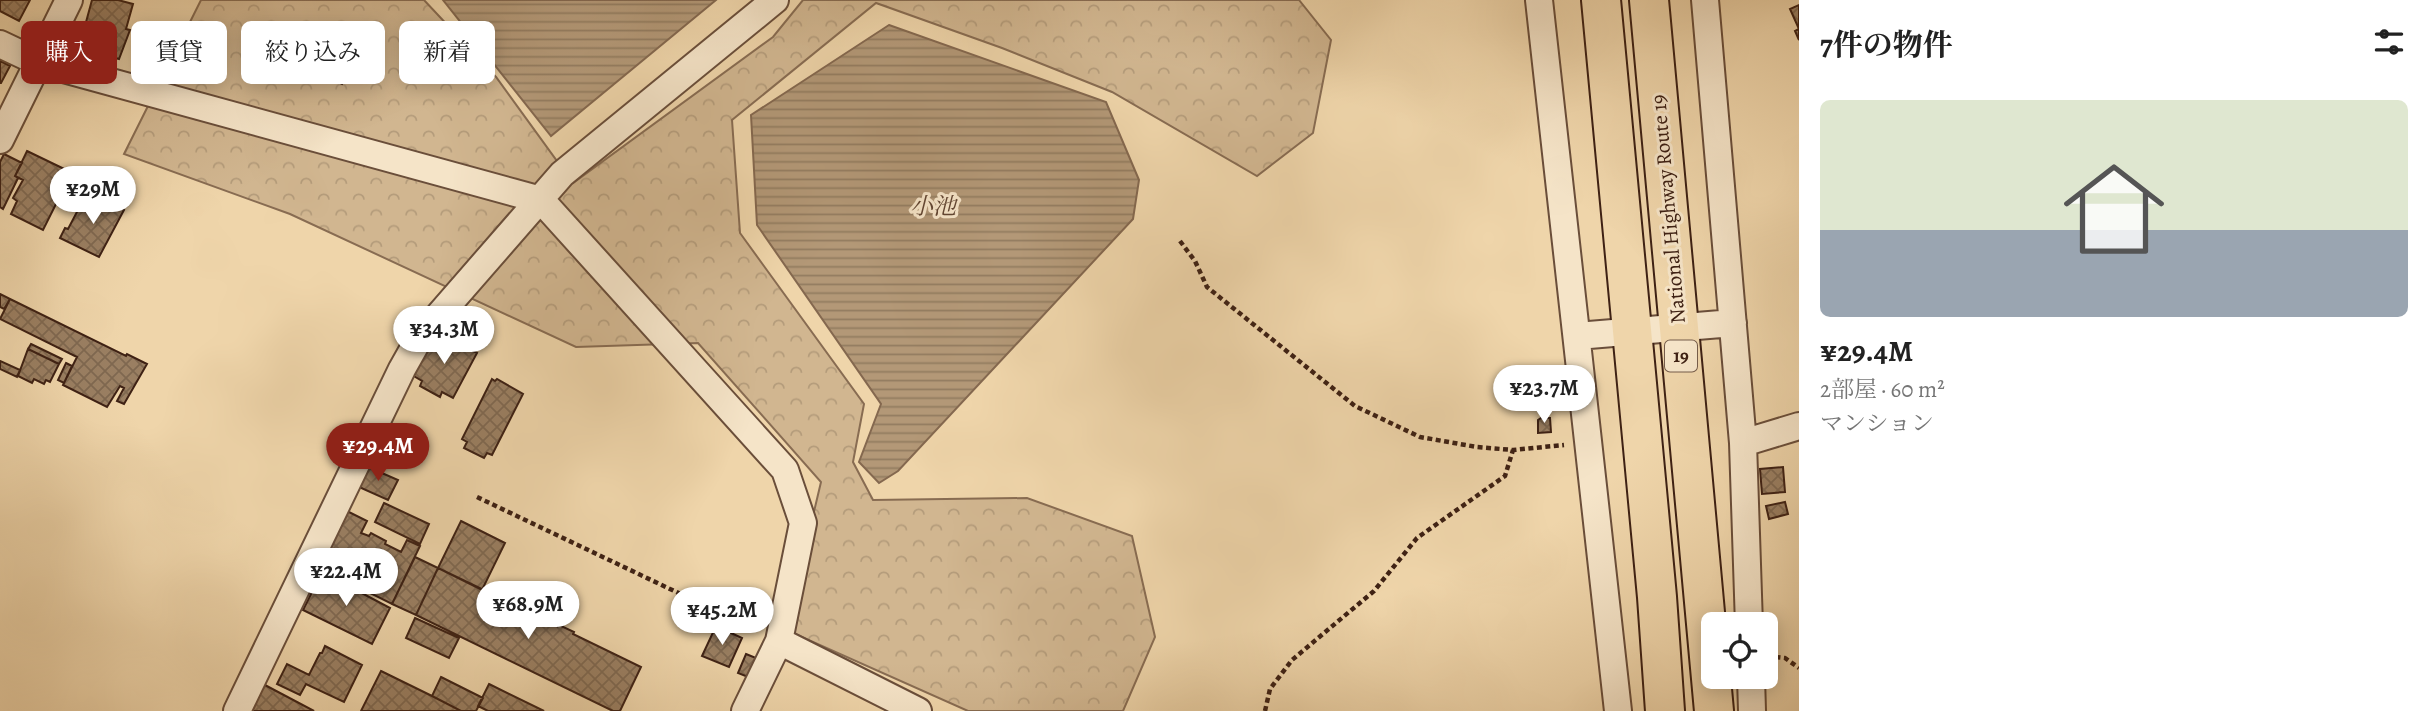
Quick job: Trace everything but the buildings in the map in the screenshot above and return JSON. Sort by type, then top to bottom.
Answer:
[{"type":"highway","name":"19","points":[[1601,0],[1665,711]]},
{"type":"highway","name":"National Highway Route 19","points":[[1649,0],[1714,711]]},
{"type":"street","points":[[58,21],[69,0]]},
{"type":"street","points":[[237,711],[420,337],[562,174],[775,0]]},
{"type":"street","points":[[1539,0],[1618,711]]},
{"type":"street","points":[[1705,0],[1743,443],[1749,612]]},
{"type":"street","points":[[0,44],[21,54]]},
{"type":"street","points":[[0,140],[27,84]]},
{"type":"street","points":[[117,84],[541,200],[785,470],[803,523],[779,641],[745,711]]},
{"type":"street","points":[[1577,337],[1733,323]]},
{"type":"street","points":[[1743,443],[1799,426]]},
{"type":"street","points":[[779,641],[918,711]]},
{"type":"street","points":[[1751,689],[1752,711]]},
{"type":"path","points":[[1180,241],[1195,261],[1207,287],[1355,406],[1420,437],[1477,447],[1513,450],[1589,443]]},
{"type":"path","points":[[1265,711],[1270,689],[1292,660],[1374,592],[1417,538],[1505,476],[1513,450]]},
{"type":"path","points":[[477,497],[779,641]]},
{"type":"path","points":[[1778,657],[1785,658],[1799,668]]},
{"type":"green space","points":[[201,0],[424,0],[444,21],[399,21],[399,84],[495,84],[495,76],[573,183],[773,37],[803,0],[1299,0],[1331,40],[1313,133],[1257,176],[1112,92],[1002,48],[876,3],[732,120],[740,233],[864,404],[853,462],[873,500],[1027,498],[1132,536],[1155,637],[1123,711],[968,711],[786,630],[821,482],[698,343],[576,347],[290,214],[124,154],[159,84],[227,84],[227,21],[190,21]]},
{"type":"water","points":[[443,0],[716,0],[551,136],[495,65],[495,21],[460,21]]},
{"type":"water","name":"小池","points":[[889,25],[1106,102],[1139,180],[1133,219],[898,471],[879,483],[859,462],[881,404],[757,225],[751,115]]}]
